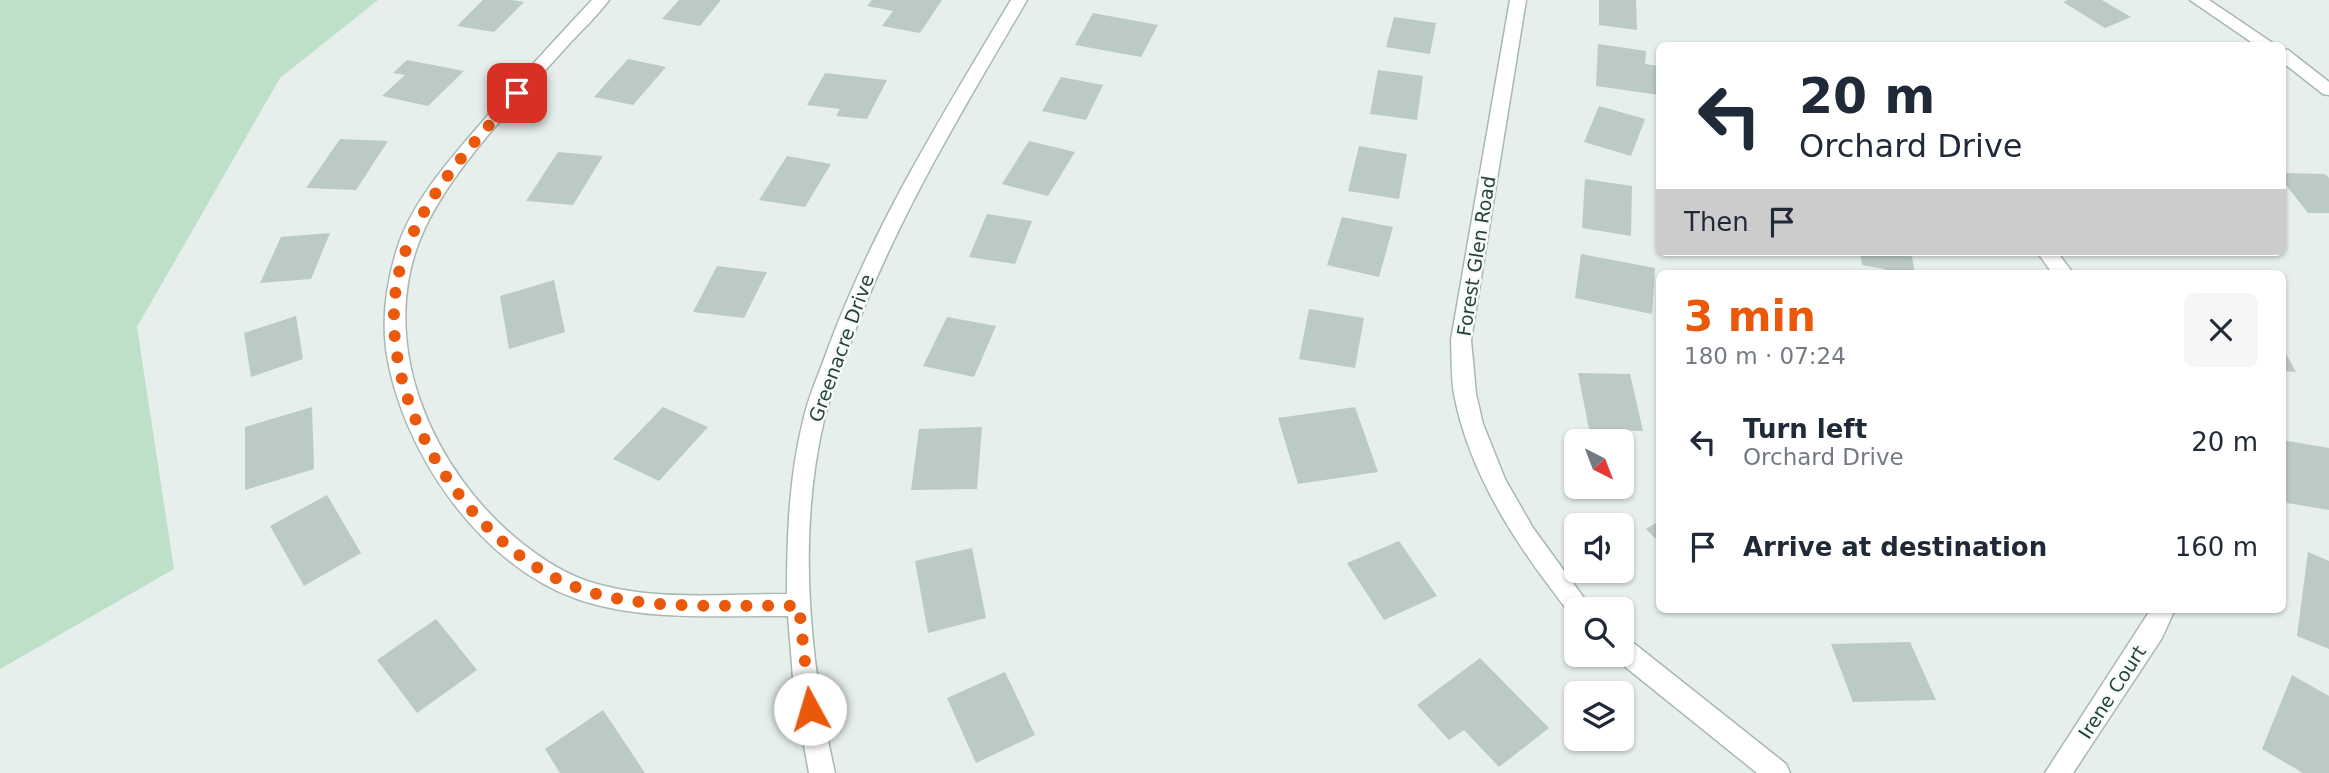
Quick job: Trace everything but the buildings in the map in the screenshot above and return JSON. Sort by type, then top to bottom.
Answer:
[{"type":"street","points":[[601,0],[445,176],[425,208],[406,249],[397,284],[393,328],[402,385],[424,439],[456,491],[502,541],[543,572],[580,589],[632,602],[799,606]]},
{"type":"street","name":"Greenacre Drive","points":[[822,773],[813,734],[799,606],[800,513],[812,426],[847,322],[898,210],[1019,0]]},
{"type":"street","name":"Forest Glen Road","points":[[1518,0],[1461,340],[1465,391],[1475,435],[1498,491],[1533,550],[1570,597]]},
{"type":"street","points":[[2198,0],[2263,42]]},
{"type":"street","points":[[2286,57],[2329,90]]},
{"type":"street","points":[[2050,256],[2061,270]]},
{"type":"street","name":"Irene Court","points":[[2059,773],[2153,630],[2161,613]]},
{"type":"street","points":[[1634,659],[1777,773]]},
{"type":"green space","points":[[0,0],[378,0],[280,78],[137,327],[174,569],[0,669]]},
{"type":"route","points":[[517,93],[445,176],[425,208],[406,249],[397,284],[393,328],[402,385],[424,439],[456,491],[502,541],[543,572],[580,589],[632,602],[799,606],[810,709]]}]
